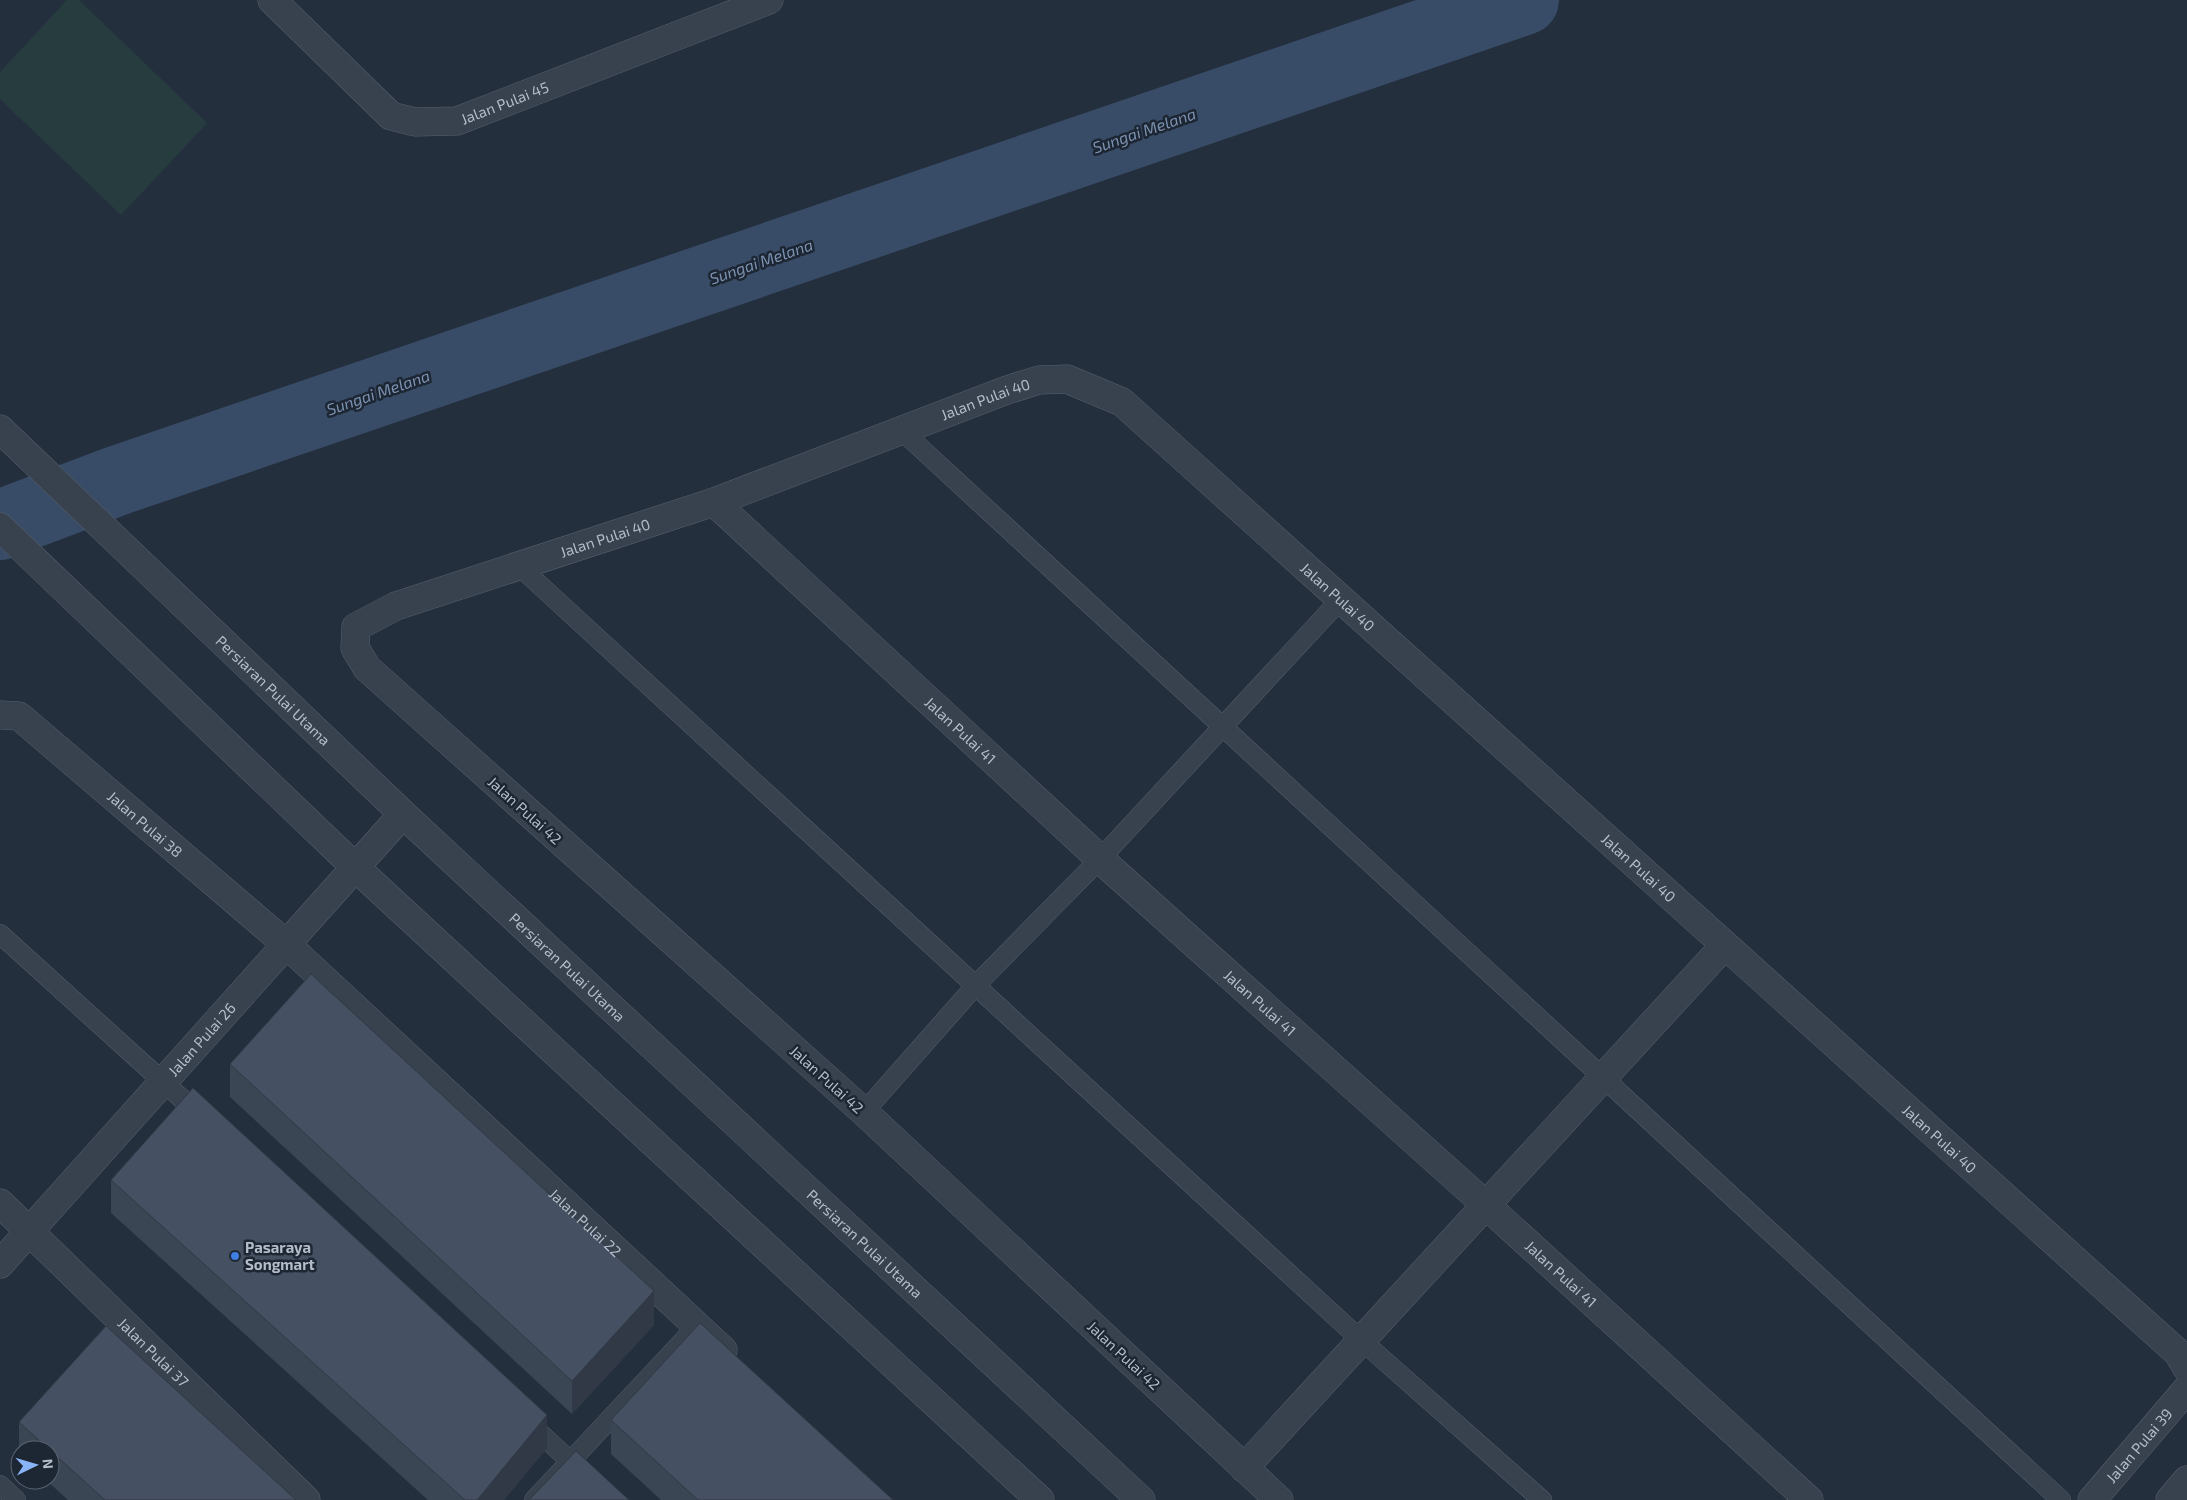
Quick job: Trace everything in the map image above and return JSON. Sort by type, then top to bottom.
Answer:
[{"type":"street","name":"Jalan Pulai 45","points":[[272,0],[391,116],[415,122],[457,121],[763,1]]},
{"type":"street","name":"Jalan Pulai 40","points":[[366,668],[355,648],[356,627],[396,606],[714,502],[1007,390],[1039,380],[1067,379],[1122,402],[2178,1353],[2187,1368]]},
{"type":"street","name":"Persiaran Pulai Utama","points":[[0,429],[403,814],[1141,1500]]},
{"type":"street","name":"Jalan Pulai 41","points":[[714,502],[1100,859],[1486,1205],[1809,1500]]},
{"type":"street","points":[[0,527],[355,867],[1040,1500]]},
{"type":"street","name":"Jalan Pulai 42","points":[[366,668],[864,1112],[1279,1500]]},
{"type":"street","name":"Jalan Pulai 38","points":[[0,715],[19,716],[286,944]]},
{"type":"street","name":"Jalan Pulai 26","points":[[0,1264],[403,814]]},
{"type":"street","name":"Jalan Pulai 22","points":[[286,944],[741,1366]]},
{"type":"street","points":[[1244,1468],[1726,945]]},
{"type":"street","name":"Jalan Pulai 37","points":[[0,1204],[306,1500]]},
{"type":"street","name":"Jalan Pulai 39","points":[[2092,1500],[2187,1389]]},
{"type":"street","points":[[2170,1500],[2187,1480]]},
{"type":"lane","points":[[901,430],[1602,1079],[2061,1500]]},
{"type":"lane","points":[[519,566],[1361,1340],[1542,1500]]},
{"type":"lane","points":[[864,1112],[976,986],[1100,859],[1341,599]]},
{"type":"lane","points":[[0,934],[214,1128]]},
{"type":"lane","points":[[534,1500],[697,1326]]},
{"type":"lane","points":[[512,1407],[612,1500]]},
{"type":"lane","points":[[0,1485],[16,1500]]},
{"type":"green space","points":[[67,0],[79,0],[207,123],[121,215],[0,99],[0,72]]},
{"type":"building","points":[[311,974],[654,1291],[572,1381],[230,1064]]},
{"type":"building","points":[[193,1088],[547,1415],[477,1500],[465,1500],[111,1180]]},
{"type":"building","points":[[700,1323],[893,1500],[698,1500],[611,1420]]},
{"type":"building","points":[[106,1326],[296,1500],[105,1500],[60,1459],[60,1440],[39,1440],[19,1422]]},
{"type":"building","points":[[576,1451],[629,1500],[529,1500]]},
{"type":"waterway","name":"Sungai Melana","points":[[0,525],[119,480],[1524,0]]},
{"type":"place","name":"Pasaraya Songmart","points":[[235,1256]]}]
